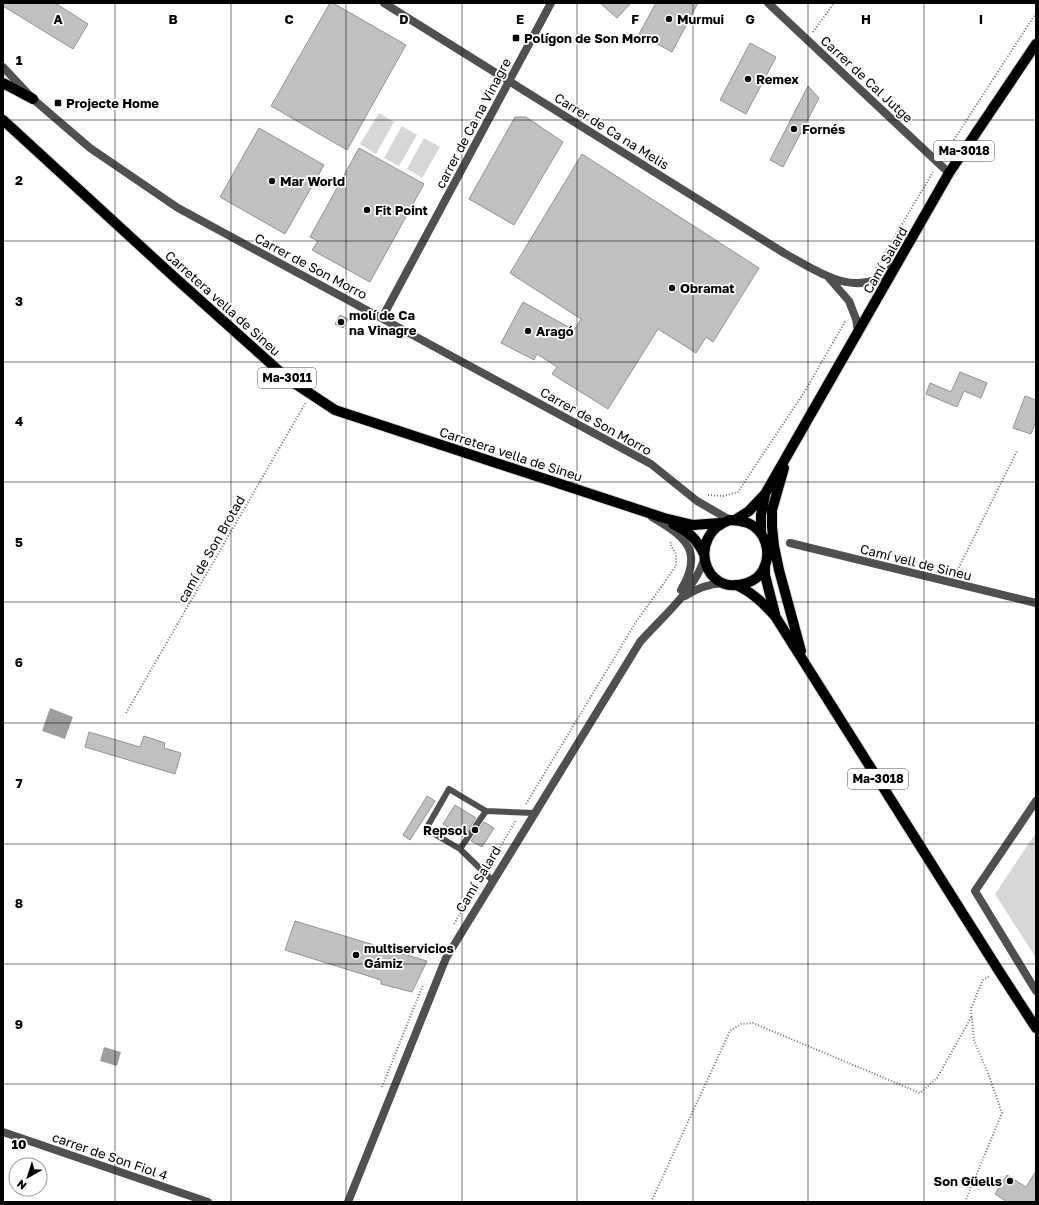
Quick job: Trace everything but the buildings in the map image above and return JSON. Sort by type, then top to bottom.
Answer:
[{"type":"main road","name":"Camí Salard","points":[[733,520],[749,511],[765,494],[949,173],[1036,44]]},
{"type":"main road","points":[[3,83],[33,99]]},
{"type":"main road","name":"Carretera vella de Sineu","points":[[3,120],[282,374],[335,410],[664,518],[693,525],[720,524]]},
{"type":"main road","points":[[789,450],[772,510],[772,527],[779,570],[804,661]]},
{"type":"main road","name":"Camí Salard","points":[[760,532],[765,494]]},
{"type":"main road","name":"Carretera vella de Sineu","points":[[664,518],[687,532],[698,542],[704,557]]},
{"type":"main road","points":[[733,520],[749,523],[760,532]]},
{"type":"main road","name":"Ma-3018","points":[[704,557],[708,536],[720,524],[733,520]]},
{"type":"main road","name":"Ma-3018","points":[[736,585],[750,582],[756,578],[765,565],[768,553],[767,547],[760,532]]},
{"type":"main road","points":[[704,557],[713,576],[723,583]]},
{"type":"main road","name":"Ma-3018","points":[[765,565],[776,616]]},
{"type":"main road","name":"Ma-3018","points":[[723,583],[736,585],[746,589],[754,594],[776,616],[1036,1028]]},
{"type":"street","name":"Carrer de Ca na Melis","points":[[384,3],[784,253],[829,278],[861,284],[877,280],[898,262]]},
{"type":"street","name":"carrer de Ca na Vinagre","points":[[382,318],[551,3]]},
{"type":"street","name":"Carrer de Cal Jutge","points":[[768,3],[949,173]]},
{"type":"street","name":"Carrer de Son Morro","points":[[3,67],[33,99],[90,148],[178,208],[651,464],[706,507],[733,520]]},
{"type":"street","name":"Carrer de Ca na Melis","points":[[829,278],[849,301],[856,319],[858,332]]},
{"type":"street","points":[[644,512],[675,531],[687,544],[691,554],[692,568],[685,584],[670,609]]},
{"type":"street","name":"Camí vell de Sineu","points":[[790,544],[1036,603]]},
{"type":"street","name":"Camí Salard","points":[[348,1202],[446,958],[640,642],[681,598],[697,576],[704,557]]},
{"type":"street","name":"Camí Salard","points":[[681,598],[698,588],[723,583]]},
{"type":"street","points":[[1035,804],[975,891],[1036,991]]},
{"type":"street","name":"carrer de Son Fiol 4","points":[[3,1132],[208,1202]]},
{"type":"lane","points":[[493,881],[460,849],[426,829],[449,789],[486,811],[534,813]]},
{"type":"lane","points":[[460,849],[486,811]]},
{"type":"path","points":[[807,40],[834,3]]},
{"type":"path","points":[[868,282],[923,186],[1036,13]]},
{"type":"path","points":[[689,494],[692,490],[704,494],[723,496],[738,492],[805,391],[852,309]]},
{"type":"path","name":"camí de Son Brotad","points":[[126,712],[311,394]]},
{"type":"path","points":[[951,583],[1017,451]]},
{"type":"path","points":[[452,927],[636,622],[676,566],[676,554],[670,544],[675,531]]},
{"type":"path","points":[[964,1202],[1002,1113],[988,1073],[974,1042],[971,1008],[983,980],[999,971]]},
{"type":"path","points":[[380,1093],[424,982]]},
{"type":"path","points":[[650,1202],[730,1031],[740,1024],[753,1023],[920,1093],[937,1078],[972,1016]]},
{"type":"shaded area","points":[[379,113],[394,122],[376,154],[360,144]]},
{"type":"shaded area","points":[[402,126],[417,135],[399,166],[384,158]]},
{"type":"shaded area","points":[[424,138],[440,147],[422,178],[407,169]]},
{"type":"shaded area","points":[[50,708],[73,717],[65,739],[42,731]]},
{"type":"shaded area","points":[[1036,834],[1036,958],[995,894]]},
{"type":"shaded area","points":[[104,1047],[121,1052],[117,1066],[100,1061]]},
{"type":"place","name":"Murmui","points":[[669,19]]},
{"type":"place","name":"Polígon de Son Morro","points":[[516,38]]},
{"type":"place","name":"Remex","points":[[748,79]]},
{"type":"place","name":"Projecte Home","points":[[58,103]]},
{"type":"place","name":"Fornés","points":[[794,129]]},
{"type":"place","name":"Mar World","points":[[272,181]]},
{"type":"place","name":"Fit Point","points":[[367,210]]},
{"type":"place","name":"Obramat","points":[[672,288]]},
{"type":"place","name":"molí de Ca na Vinagre","points":[[341,322]]},
{"type":"place","name":"Aragó","points":[[528,331]]},
{"type":"place","name":"Repsol","points":[[475,830]]},
{"type":"place","name":"multiservicios Gámiz","points":[[356,955]]},
{"type":"place","name":"Son Güells","points":[[1010,1181]]}]
